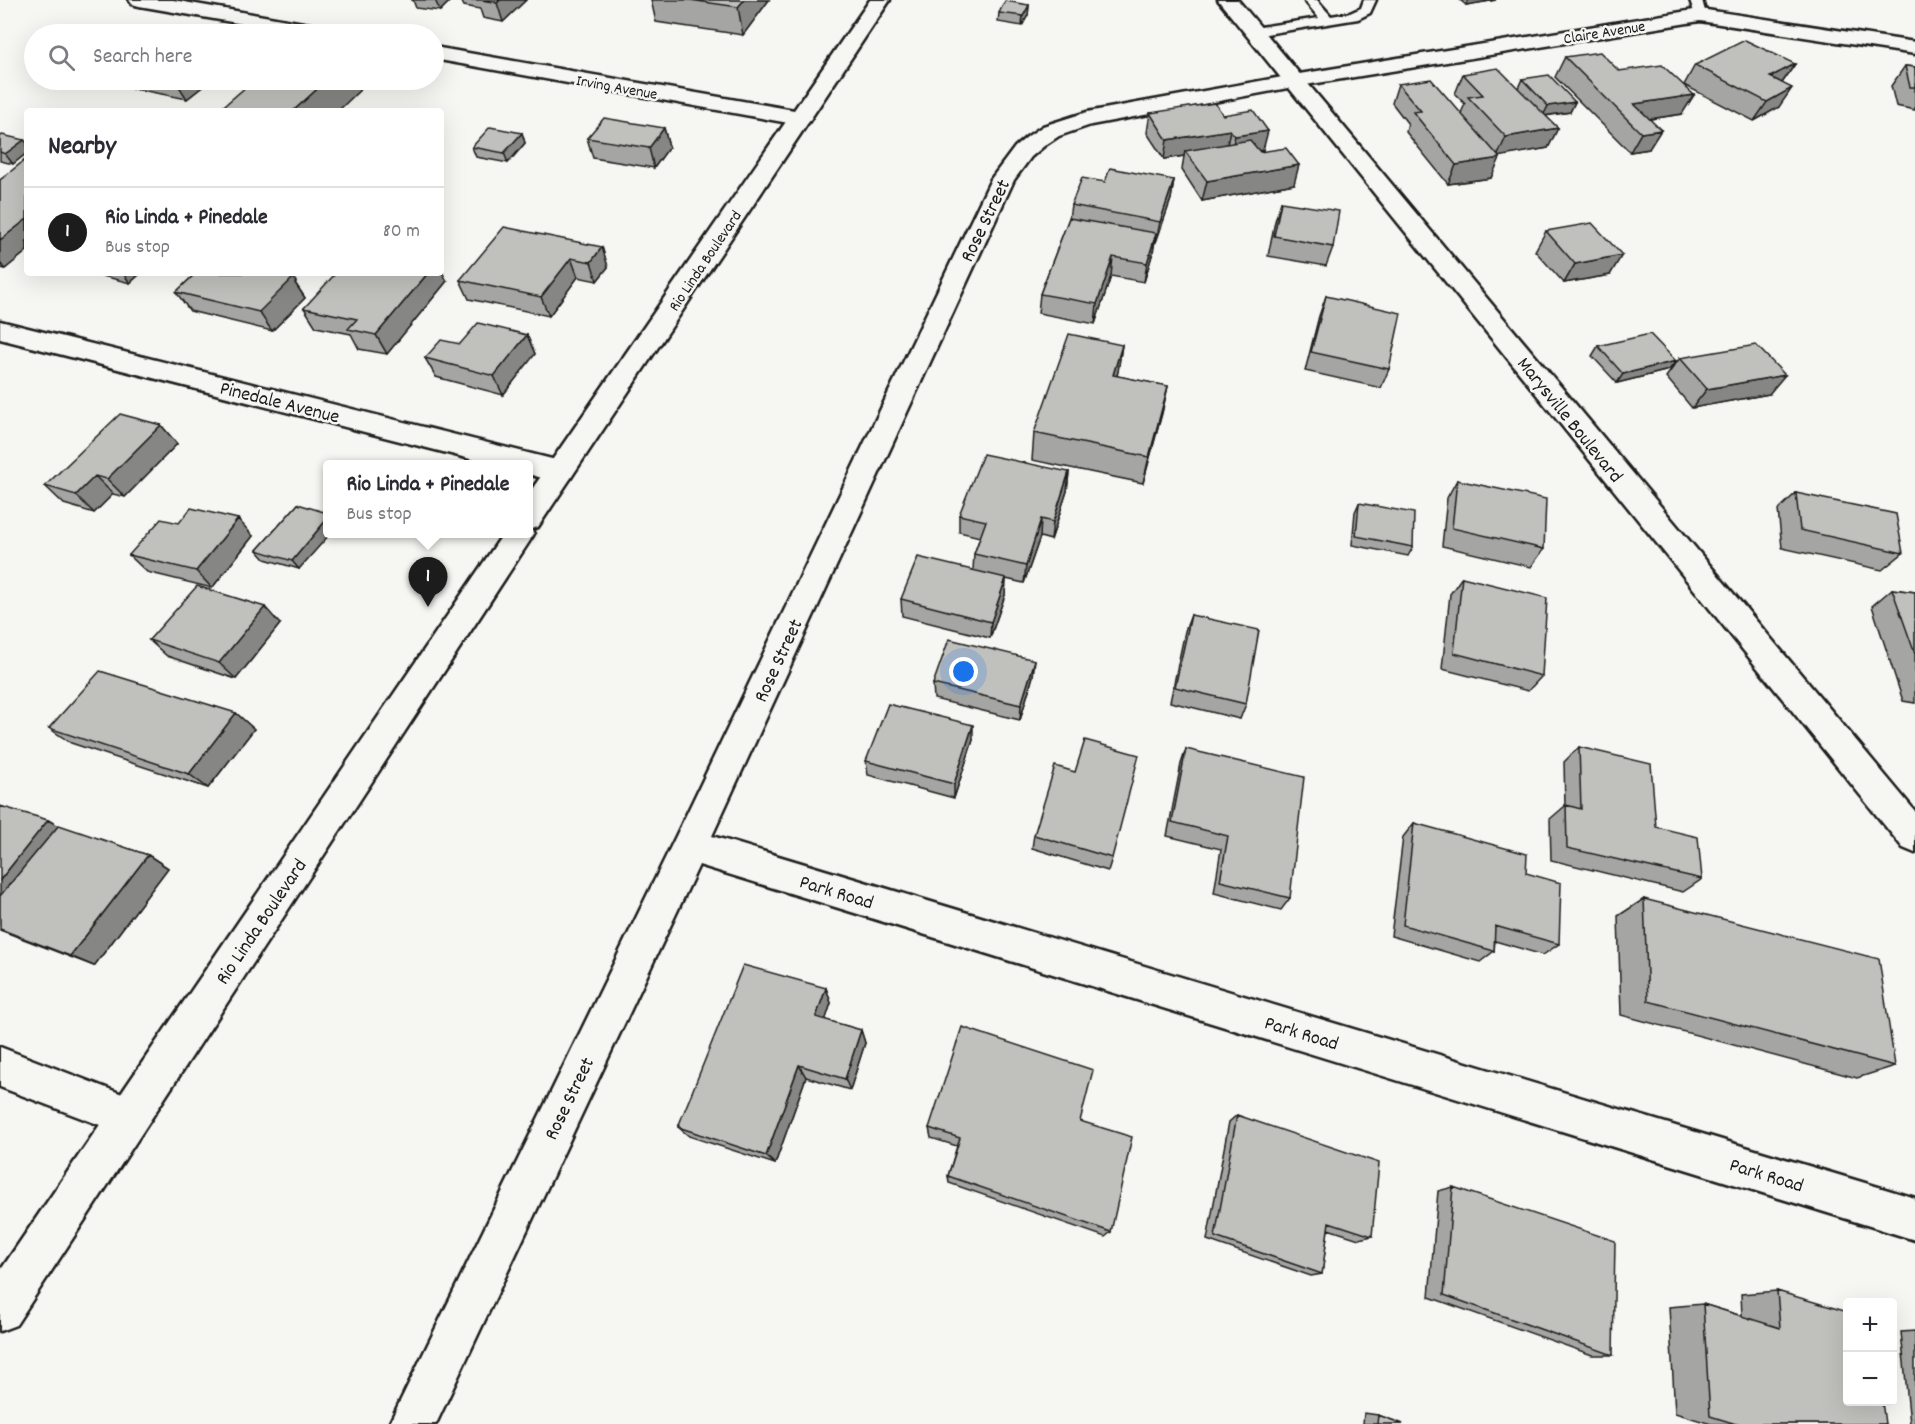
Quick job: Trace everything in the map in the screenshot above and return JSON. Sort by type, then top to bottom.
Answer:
[{"type":"street","points":[[139,0],[275,24]]},
{"type":"street","name":"Rio Linda Boulevard","points":[[533,512],[880,0]]},
{"type":"street","name":"Marysville Boulevard","points":[[1228,0],[1293,81],[1900,804],[1915,837]]},
{"type":"street","name":"Claire Avenue","points":[[1293,81],[1698,8],[1915,48]]},
{"type":"street","name":"Irving Avenue","points":[[444,55],[800,118]]},
{"type":"street","name":"Rose Street","points":[[412,1424],[690,846],[1011,165],[1023,152],[1051,131],[1087,119],[1293,81]]},
{"type":"street","name":"Pinedale Avenue","points":[[0,330],[513,460]]},
{"type":"street","name":"Pinedale Avenue","points":[[533,465],[560,472]]},
{"type":"street","name":"Rio Linda Boulevard","points":[[0,1309],[516,538]]},
{"type":"street","name":"Park Road","points":[[690,846],[1915,1219]]},
{"type":"street","points":[[0,1067],[129,1116]]},
{"type":"lane","points":[[1310,0],[1328,20]]},
{"type":"lane","points":[[1254,32],[1353,16],[1366,10],[1370,0]]},
{"type":"building","points":[[482,0],[500,0],[497,3]]},
{"type":"building","points":[[690,0],[744,0],[738,7]]},
{"type":"building","points":[[1005,1],[1029,5],[1023,16],[999,13]]},
{"type":"building","points":[[1745,40],[1795,64],[1770,77],[1792,88],[1767,102],[1695,65]]},
{"type":"building","points":[[1600,52],[1619,71],[1662,65],[1694,95],[1634,104],[1661,130],[1641,133],[1565,57]]},
{"type":"building","points":[[1905,66],[1915,67],[1915,87],[1910,87]]},
{"type":"building","points":[[1498,68],[1558,128],[1506,137],[1468,97],[1483,95],[1463,74]]},
{"type":"building","points":[[1549,75],[1575,102],[1548,106],[1522,79]]},
{"type":"building","points":[[1431,79],[1500,158],[1456,165],[1413,112],[1421,111],[1398,84]]},
{"type":"building","points":[[242,90],[316,90],[296,108],[221,108]]},
{"type":"building","points":[[1215,103],[1223,115],[1253,110],[1268,131],[1235,136],[1230,130],[1167,140],[1150,113]]},
{"type":"building","points":[[604,118],[664,128],[649,148],[587,138]]},
{"type":"building","points":[[490,127],[522,133],[504,153],[472,147]]},
{"type":"building","points":[[2,135],[24,140],[5,154],[0,152]]},
{"type":"building","points":[[1250,140],[1260,152],[1286,148],[1299,165],[1207,181],[1185,151]]},
{"type":"building","points":[[24,161],[24,221],[0,240],[0,180]]},
{"type":"building","points":[[1110,168],[1174,180],[1160,222],[1071,205],[1082,178],[1105,182]]},
{"type":"building","points":[[1281,202],[1339,211],[1333,247],[1274,236]]},
{"type":"building","points":[[1069,218],[1156,233],[1147,263],[1113,257],[1097,304],[1040,294]]},
{"type":"building","points":[[1592,223],[1622,255],[1575,264],[1546,231]]},
{"type":"building","points":[[504,227],[602,247],[591,262],[571,258],[541,297],[460,280]]},
{"type":"building","points":[[193,276],[293,278],[259,312],[176,292]]},
{"type":"building","points":[[333,276],[425,276],[376,335],[348,329],[357,319],[304,308]]},
{"type":"building","points":[[1326,296],[1401,313],[1389,369],[1311,352]]},
{"type":"building","points":[[478,323],[527,335],[494,376],[425,358],[441,340],[460,344]]},
{"type":"building","points":[[1069,334],[1122,345],[1113,375],[1168,386],[1149,457],[1034,433]]},
{"type":"building","points":[[1650,334],[1676,361],[1623,374],[1598,346]]},
{"type":"building","points":[[1756,345],[1785,375],[1707,389],[1680,358]]},
{"type":"building","points":[[120,414],[161,425],[107,479],[95,476],[76,495],[45,486]]},
{"type":"building","points":[[983,454],[1069,472],[1053,522],[1041,519],[1026,566],[974,554],[986,521],[959,515]]},
{"type":"building","points":[[1457,480],[1546,499],[1544,549],[1452,528]]},
{"type":"building","points":[[1796,493],[1896,514],[1903,553],[1800,530]]},
{"type":"building","points":[[1359,503],[1414,513],[1413,547],[1356,536]]},
{"type":"building","points":[[298,504],[323,512],[323,524],[292,561],[257,550]]},
{"type":"building","points":[[191,508],[238,519],[196,571],[129,555],[161,519],[179,523]]},
{"type":"building","points":[[918,557],[1006,578],[991,622],[901,599]]},
{"type":"building","points":[[1462,577],[1547,598],[1542,676],[1454,653]]},
{"type":"building","points":[[197,586],[265,607],[219,663],[149,640]]},
{"type":"building","points":[[1892,589],[1915,592],[1915,654]]},
{"type":"building","points":[[1191,615],[1259,630],[1246,704],[1175,687]]},
{"type":"building","points":[[949,639],[1035,660],[1021,705],[933,684]]},
{"type":"building","points":[[100,671],[236,713],[189,774],[49,728]]},
{"type":"building","points":[[888,704],[973,725],[954,784],[866,761]]},
{"type":"building","points":[[1085,740],[1139,755],[1112,858],[1034,835],[1055,766],[1075,772]]},
{"type":"building","points":[[1579,747],[1651,764],[1656,827],[1698,837],[1702,879],[1567,848],[1566,805],[1581,809]]},
{"type":"building","points":[[1186,749],[1304,777],[1290,898],[1220,881],[1228,836],[1172,822]]},
{"type":"building","points":[[0,806],[48,820],[0,880]]},
{"type":"building","points":[[1414,823],[1527,854],[1526,873],[1561,883],[1559,944],[1495,926],[1494,951],[1403,925]]},
{"type":"building","points":[[59,825],[148,855],[70,956],[0,929],[0,896]]},
{"type":"building","points":[[1644,899],[1879,959],[1895,1066],[1648,1001]]},
{"type":"building","points":[[743,965],[826,988],[816,1017],[861,1030],[845,1079],[799,1065],[766,1156],[678,1127]]},
{"type":"building","points":[[962,1027],[1093,1070],[1080,1121],[1132,1137],[1111,1232],[948,1176],[960,1138],[929,1128]]},
{"type":"building","points":[[1237,1115],[1379,1163],[1372,1236],[1329,1222],[1322,1274],[1215,1237]]},
{"type":"building","points":[[1453,1187],[1615,1241],[1613,1355],[1444,1295]]},
{"type":"building","points":[[1777,1291],[1843,1311],[1843,1406],[1883,1406],[1885,1424],[1736,1424],[1710,1416],[1703,1304],[1780,1328]]},
{"type":"building","points":[[1378,1415],[1403,1424],[1377,1424]]},
{"type":"place","name":"Rio Linda + Pinedale","points":[[428,607]]}]
